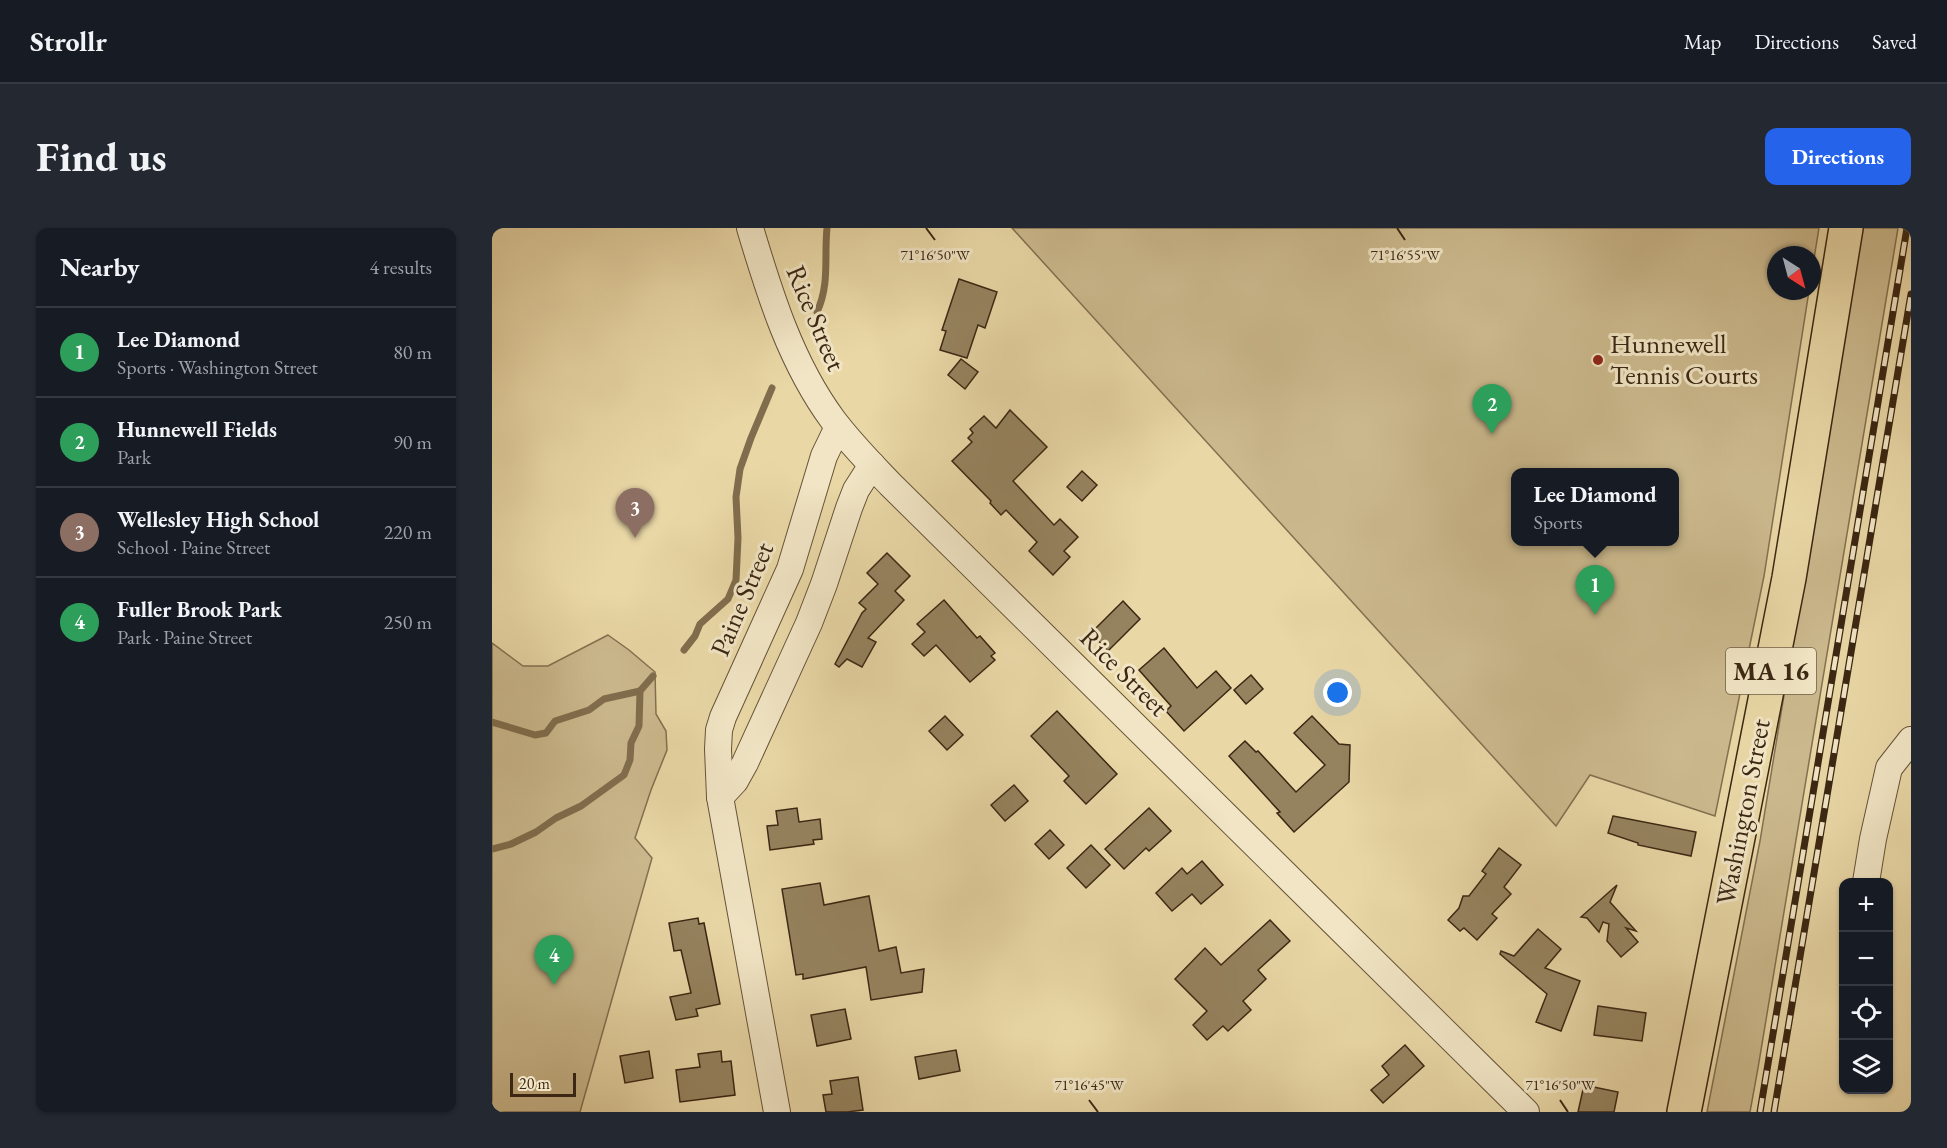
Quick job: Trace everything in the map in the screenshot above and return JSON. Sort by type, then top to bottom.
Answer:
[{"type":"main road","name":"Washington Street","points":[[1684,1112],[1789,578],[1846,228]]},
{"type":"street","name":"Rice Street","points":[[750,228],[792,350],[812,388],[838,427],[872,465],[1526,1112]]},
{"type":"street","name":"Paine Street","points":[[777,1112],[720,797],[718,749],[723,717],[790,569],[824,456],[838,427]]},
{"type":"street","points":[[720,797],[735,781],[745,762],[800,644],[824,584],[856,490],[872,465]]},
{"type":"street","points":[[1867,878],[1889,768],[1911,740]]},
{"type":"shaded area","points":[[1012,228],[1819,228],[1816,246],[1767,246],[1767,300],[1808,300],[1764,576],[1715,816],[1590,775],[1556,826]]},
{"type":"shaded area","points":[[1861,228],[1898,228],[1758,1068],[1750,1112],[1707,1112],[1760,841]]},
{"type":"shaded area","points":[[608,635],[655,672],[656,714],[666,731],[667,750],[635,838],[652,858],[580,1112],[492,1112],[492,643],[523,666],[548,666]]},
{"type":"building","points":[[959,279],[997,292],[985,328],[978,325],[967,358],[940,350],[946,331],[942,330]]},
{"type":"building","points":[[961,359],[978,372],[965,389],[948,375]]},
{"type":"building","points":[[1010,410],[1047,447],[1013,481],[1054,525],[1060,519],[1078,537],[1064,551],[1070,557],[1053,575],[1029,551],[1037,542],[1006,510],[1001,515],[990,503],[991,501],[952,461],[972,442],[968,438],[973,433],[970,429],[984,416],[996,428]]},
{"type":"building","points":[[1082,471],[1097,485],[1082,501],[1067,487]]},
{"type":"building","points":[[887,553],[910,576],[895,591],[904,600],[868,638],[876,642],[862,667],[847,659],[839,667],[835,664],[866,609],[859,603],[878,584],[867,573]]},
{"type":"building","points":[[944,600],[977,638],[980,636],[995,653],[991,656],[995,660],[970,682],[936,645],[924,656],[912,644],[925,632],[917,624]]},
{"type":"building","points":[[1123,601],[1140,619],[1108,651],[1091,633]]},
{"type":"building","points":[[1164,648],[1197,688],[1216,671],[1231,688],[1184,731],[1166,711],[1171,706],[1139,670]]},
{"type":"building","points":[[1251,675],[1263,689],[1246,704],[1234,690]]},
{"type":"building","points":[[1057,711],[1117,774],[1086,804],[1064,781],[1069,776],[1031,736]]},
{"type":"building","points":[[945,716],[963,735],[947,750],[929,731]]},
{"type":"building","points":[[1312,716],[1339,744],[1350,745],[1349,782],[1294,832],[1277,813],[1280,812],[1229,756],[1245,741],[1256,752],[1258,751],[1296,792],[1325,765],[1294,733]]},
{"type":"building","points":[[1014,785],[1028,801],[1005,821],[991,805]]},
{"type":"building","points":[[797,808],[799,822],[820,819],[822,839],[813,840],[814,844],[770,850],[767,826],[778,825],[776,811]]},
{"type":"building","points":[[1149,808],[1171,831],[1149,851],[1146,848],[1124,869],[1105,849]]},
{"type":"building","points":[[1613,816],[1696,832],[1691,856],[1638,845],[1638,843],[1608,833]]},
{"type":"building","points":[[1050,830],[1064,845],[1049,859],[1035,844]]},
{"type":"building","points":[[1091,845],[1110,865],[1086,888],[1067,868]]},
{"type":"building","points":[[1499,848],[1521,865],[1504,887],[1511,894],[1492,914],[1497,918],[1477,940],[1464,928],[1460,931],[1448,920],[1459,908],[1463,896],[1469,896],[1486,874],[1482,871]]},
{"type":"building","points":[[1202,861],[1223,885],[1201,904],[1192,894],[1172,911],[1156,893],[1182,868],[1187,874]]},
{"type":"building","points":[[820,883],[824,905],[869,896],[879,951],[896,947],[901,973],[924,969],[922,992],[871,1000],[866,967],[803,979],[803,974],[796,975],[782,889]]},
{"type":"building","points":[[1617,885],[1610,902],[1636,931],[1626,928],[1638,942],[1621,957],[1607,941],[1609,924],[1603,922],[1599,932],[1587,918],[1581,917]]},
{"type":"building","points":[[698,918],[699,924],[704,923],[720,1004],[696,1009],[698,1016],[676,1020],[670,997],[691,993],[681,950],[674,951],[669,923]]},
{"type":"building","points":[[1270,920],[1290,941],[1258,970],[1266,979],[1243,1001],[1251,1010],[1228,1031],[1223,1026],[1207,1040],[1193,1025],[1207,1011],[1175,979],[1205,948],[1221,965]]},
{"type":"building","points":[[1538,929],[1561,949],[1545,968],[1580,981],[1561,1031],[1536,1022],[1547,994],[1500,954],[1501,951],[1514,956]]},
{"type":"building","points":[[1598,1006],[1646,1013],[1642,1041],[1594,1035]]},
{"type":"building","points":[[845,1009],[851,1039],[817,1046],[811,1015]]},
{"type":"building","points":[[1405,1045],[1424,1066],[1383,1103],[1371,1090],[1389,1075],[1382,1066]]},
{"type":"building","points":[[956,1050],[960,1071],[919,1079],[915,1057]]},
{"type":"building","points":[[649,1051],[653,1078],[625,1083],[620,1056]]},
{"type":"building","points":[[721,1051],[722,1062],[731,1061],[735,1095],[680,1102],[676,1070],[700,1067],[698,1054]]},
{"type":"building","points":[[858,1077],[863,1110],[826,1112],[823,1095],[832,1094],[830,1081]]},
{"type":"building","points":[[1584,1085],[1618,1092],[1614,1112],[1578,1112]]},
{"type":"waterway","points":[[817,312],[824,291],[827,228]]},
{"type":"waterway","points":[[684,650],[695,636],[700,624],[728,599],[736,580],[738,538],[736,497],[740,469],[772,388]]},
{"type":"waterway","points":[[492,849],[511,844],[536,832],[556,818],[581,806],[624,775],[630,760],[631,743],[639,726],[640,691],[653,676]]},
{"type":"waterway","points":[[492,722],[535,735],[546,733],[555,721],[589,710],[604,699],[640,691]]},
{"type":"railway","points":[[1760,1112],[1907,228]]},
{"type":"railway","points":[[1774,1112],[1911,294]]},
{"type":"place","name":"Hunnewell Tennis Courts","points":[[1598,360]]},
{"type":"place","name":"Hunnewell Fields","points":[[1492,434]]},
{"type":"place","name":"Wellesley High School","points":[[635,538]]},
{"type":"place","name":"Lee Diamond","points":[[1595,615]]},
{"type":"place","name":"Fuller Brook Park","points":[[554,985]]}]
